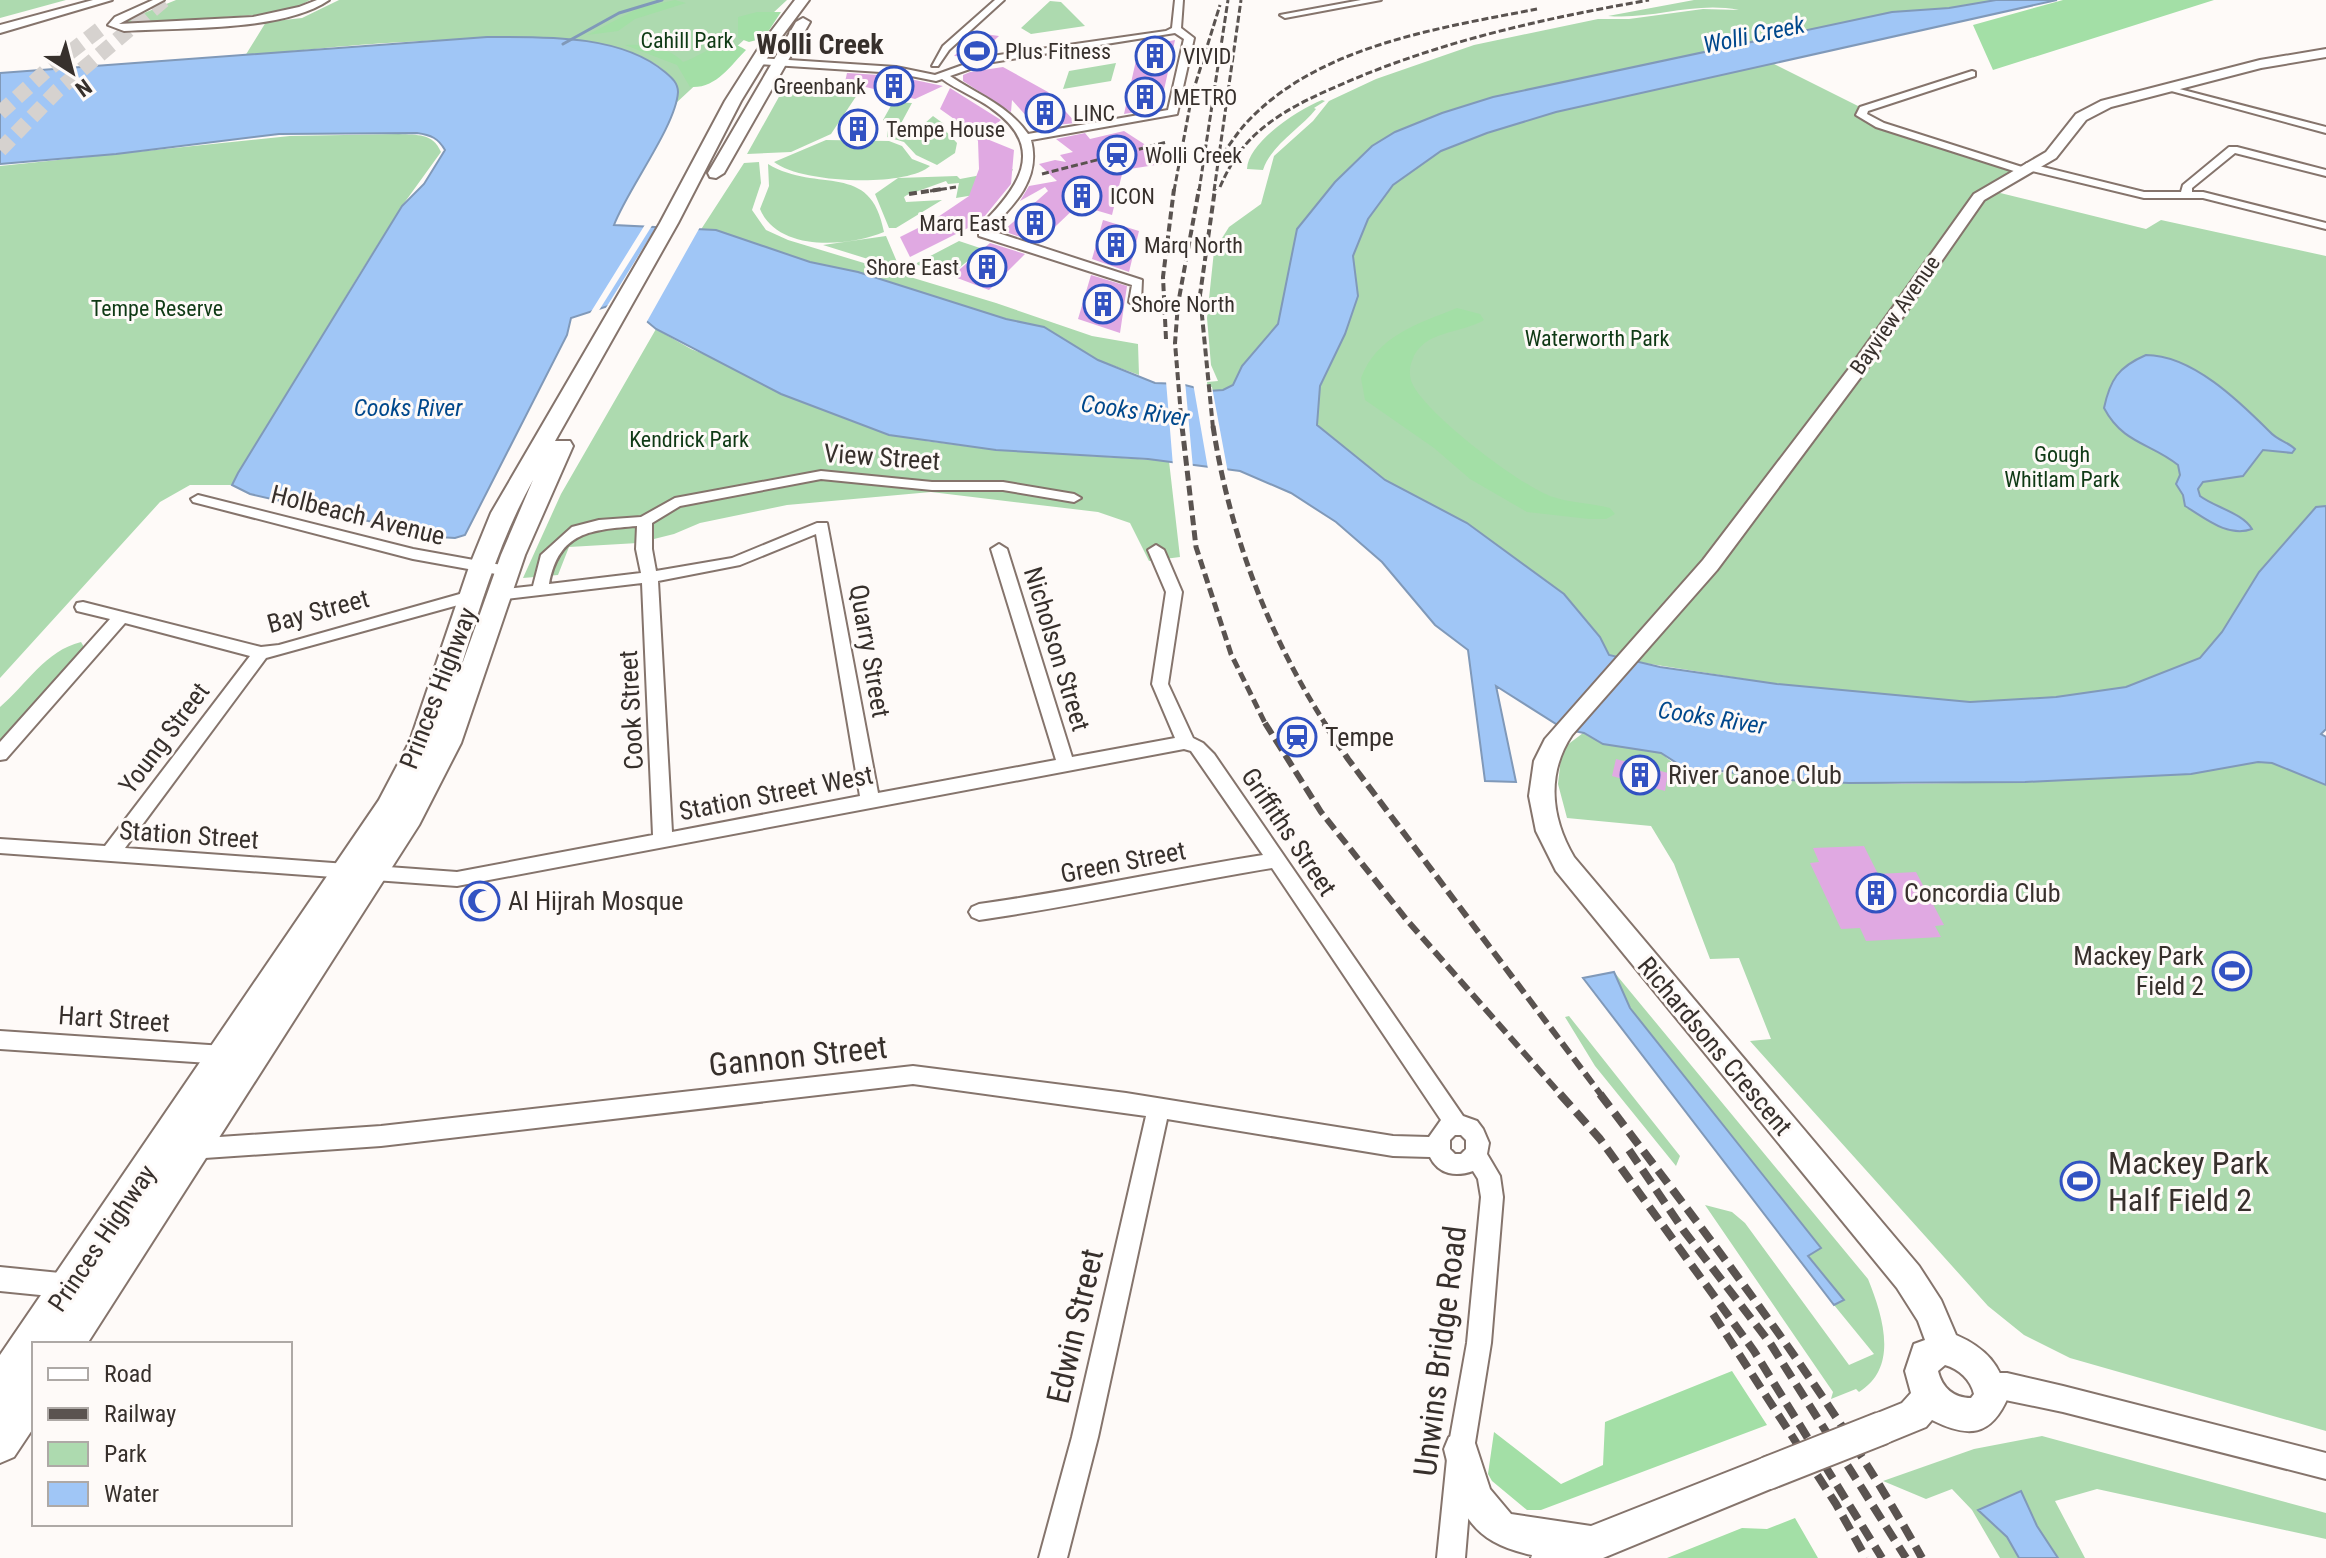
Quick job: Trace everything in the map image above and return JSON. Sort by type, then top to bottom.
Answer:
[{"type":"highway","name":"Princes Highway","points":[[0,1389],[70,1286],[177,1148],[446,746],[490,582],[503,513],[620,325],[676,223],[759,58],[802,0]]},
{"type":"highway","name":"Princes Highway","points":[[676,223],[783,59],[815,0]]},
{"type":"highway","name":"Princes Highway","points":[[66,1342],[177,1148],[224,1055],[361,874]]},
{"type":"highway","points":[[0,1443],[32,1395]]},
{"type":"main road","points":[[0,26],[85,0]]},
{"type":"main road","points":[[0,26],[106,0]]},
{"type":"main road","name":"Bayview Avenue","points":[[1564,729],[1710,565],[1808,437],[1965,213],[1986,190],[2056,151],[2081,117],[2091,111],[2127,97],[2260,64],[2326,53]]},
{"type":"main road","name":"Richardsons Crescent","points":[[1564,729],[1547,756],[1541,793],[1542,813],[1555,849],[1601,911],[1908,1277],[1930,1311],[1945,1349]]},
{"type":"main road","points":[[1945,1349],[1956,1351],[1977,1365],[1990,1386],[1988,1406],[1973,1416],[1951,1412],[1931,1396],[1924,1385],[1922,1364],[1926,1356],[1945,1349]]},
{"type":"main road","points":[[1549,1558],[1598,1542],[1914,1415],[1931,1396]]},
{"type":"main road","points":[[1461,1449],[1474,1499],[1500,1528],[1526,1536],[1598,1542]]},
{"type":"street","points":[[160,0],[118,19],[113,25],[116,28],[274,17],[300,11],[325,0]]},
{"type":"street","points":[[920,74],[919,70],[932,64],[1000,0]]},
{"type":"street","points":[[1172,31],[1179,0]]},
{"type":"street","points":[[1285,15],[1377,0]]},
{"type":"street","points":[[759,58],[920,74],[950,73],[985,60],[1172,31],[1183,39],[1186,48],[1173,112],[1025,138]]},
{"type":"street","points":[[783,59],[835,57],[893,65],[932,64],[951,66],[950,73]]},
{"type":"street","points":[[950,73],[1002,112],[1025,138],[1029,161],[1021,189],[983,229],[983,234],[1138,283],[1135,302]]},
{"type":"street","points":[[1972,74],[1864,109],[1861,115],[1880,125],[2023,168],[2144,195],[2203,195],[2326,226]]},
{"type":"street","points":[[2168,87],[2326,130]]},
{"type":"street","points":[[2186,195],[2187,187],[2233,149],[2326,173]]},
{"type":"street","name":"View Street","points":[[540,588],[546,558],[577,530],[645,521],[675,502],[811,476],[855,477],[932,486],[1003,486],[1074,498]]},
{"type":"street","name":"Holbeach Avenue","points":[[198,499],[413,554],[490,582]]},
{"type":"street","points":[[645,521],[644,549],[650,577]]},
{"type":"street","name":"Quarry Street","points":[[807,533],[822,526],[870,802]]},
{"type":"street","name":"Bay Street","points":[[83,607],[261,653],[279,651],[490,582],[540,588],[650,577],[735,562],[807,533]]},
{"type":"street","name":"Nicholson Street","points":[[999,549],[1066,765]]},
{"type":"street","name":"Griffiths Street","points":[[1156,550],[1174,592],[1160,684],[1186,742],[1202,752],[1457,1126]]},
{"type":"street","name":"Cook Street","points":[[650,577],[663,841]]},
{"type":"street","points":[[0,754],[121,617]]},
{"type":"street","name":"Young Street","points":[[109,855],[261,653]]},
{"type":"street","name":"Station Street West","points":[[361,874],[457,879],[1186,742]]},
{"type":"street","name":"Station Street","points":[[0,846],[361,874]]},
{"type":"street","name":"Green Street","points":[[979,912],[1066,900],[1154,880],[1276,860]]},
{"type":"street","name":"Hart Street","points":[[0,1040],[224,1055]]},
{"type":"street","name":"Gannon Street","points":[[177,1148],[381,1136],[913,1075],[1159,1108],[1393,1146],[1437,1147]]},
{"type":"street","name":"Edwin Street","points":[[1053,1558],[1085,1437],[1159,1108]]},
{"type":"street","points":[[1457,1126],[1474,1134],[1479,1146],[1476,1156],[1467,1163],[1455,1163],[1444,1157],[1437,1147],[1441,1131],[1457,1126]]},
{"type":"street","name":"Unwins Bridge Road","points":[[1451,1558],[1461,1449],[1479,1343],[1492,1197],[1489,1176],[1476,1156]]},
{"type":"street","points":[[0,1279],[70,1286]]},
{"type":"street","points":[[1990,1386],[2063,1399],[2326,1466]]},
{"type":"green space","points":[[0,0],[66,0],[0,18]]},
{"type":"green space","points":[[176,0],[310,0],[286,13],[128,23],[127,20]]},
{"type":"green space","name":"Cahill Park","points":[[339,0],[787,0],[675,104],[666,72],[626,52],[565,42],[490,39],[412,42],[245,56],[266,22],[302,18]]},
{"type":"green space","points":[[675,0],[686,3],[635,19],[618,31],[587,35],[639,8]]},
{"type":"green space","points":[[1694,0],[1996,0],[1949,8],[1892,12],[1493,97],[1442,113],[1297,229],[1278,324],[1242,366],[1233,385],[1223,390],[1208,391],[1207,382],[1218,381],[1211,365],[1207,318],[1214,251],[1229,227],[1261,204],[1274,156],[1313,121],[1329,101],[1376,79],[1474,45],[1598,19],[1629,19],[1703,9],[1739,10],[1705,8],[1608,16]]},
{"type":"green space","points":[[2063,0],[2214,0],[1993,70],[1973,25]]},
{"type":"green space","points":[[1050,1],[1061,2],[1085,26],[1031,34],[1021,28]]},
{"type":"green space","points":[[757,12],[781,12],[764,38],[749,42],[738,38],[738,17]]},
{"type":"green space","points":[[730,44],[746,50],[715,80],[699,87],[690,87],[677,65],[625,45],[656,48],[671,53],[683,62],[722,45]]},
{"type":"green space","points":[[1116,63],[1111,81],[1063,89],[1069,71]]},
{"type":"green space","points":[[1772,63],[1864,109],[1862,115],[1880,125],[2023,168],[1988,190],[2146,229],[2161,220],[2326,256],[2326,506],[2316,507],[2259,572],[2222,632],[2200,658],[2126,687],[2056,697],[1970,702],[1777,684],[1625,660],[1608,655],[1600,637],[1564,594],[1467,523],[1385,480],[1317,425],[1320,387],[1345,334],[1358,296],[1353,256],[1368,219],[1393,185],[1441,151],[1487,133],[1556,112]]},
{"type":"green space","points":[[785,86],[826,86],[859,92],[831,134],[791,152],[747,154]]},
{"type":"green space","points":[[1325,101],[1314,108],[1272,153],[1263,170],[1247,169],[1256,148],[1265,138],[1288,119]]},
{"type":"green space","points":[[893,102],[912,103],[898,129],[914,133],[926,129],[928,125],[924,124],[933,116],[944,124],[941,126],[957,143],[955,153],[937,165],[916,155],[904,142],[887,137],[889,123],[883,120]]},
{"type":"green space","name":"Tempe Reserve","points":[[399,134],[429,138],[441,152],[402,206],[232,485],[190,485],[160,502],[0,678],[0,166],[290,136]]},
{"type":"green space","points":[[826,140],[889,141],[902,146],[912,159],[930,166],[899,178],[852,180],[806,175],[774,162]]},
{"type":"green space","points":[[759,162],[761,183],[752,210],[766,230],[788,240],[996,303],[1092,336],[1138,344],[1139,375],[1098,360],[1044,327],[1006,319],[858,272],[810,262],[716,230],[700,231],[744,163]]},
{"type":"green space","points":[[768,164],[787,173],[855,187],[867,195],[877,210],[884,232],[834,243],[798,239],[782,233],[769,223],[760,209],[769,186]]},
{"type":"green space","points":[[1013,169],[1004,190],[956,198],[959,183],[948,184],[946,181],[907,195],[904,197],[906,202],[942,200],[896,228],[889,228],[875,194],[898,178],[957,176],[960,179]]},
{"type":"green space","points":[[886,236],[900,269],[823,245]]},
{"type":"green space","points":[[959,241],[983,249],[950,275],[915,264]]},
{"type":"green space","points":[[1457,308],[1480,314],[1484,320],[1433,338],[1417,351],[1410,376],[1422,398],[1475,447],[1535,489],[1557,498],[1610,508],[1615,514],[1606,519],[1589,519],[1527,512],[1470,479],[1434,448],[1365,400],[1361,378],[1377,352],[1400,333]]},
{"type":"green space","name":"Kendrick Park","points":[[656,329],[691,349],[926,441],[996,450],[1169,461],[1180,557],[1149,561],[1130,523],[1098,512],[931,492],[787,505],[700,523],[674,534],[638,543],[569,547],[558,575],[523,578],[561,494]]},
{"type":"green space","points":[[81,642],[84,647],[0,741],[0,707],[47,660],[68,646]]},
{"type":"green space","points":[[1583,733],[1603,744],[1661,753],[1673,763],[1703,772],[1744,773],[1767,779],[1902,784],[2025,782],[2191,774],[2258,762],[2272,763],[2326,785],[2326,1431],[2070,1358],[2024,1335],[1988,1306],[1750,1041],[1771,1039],[1739,958],[1710,959],[1674,864],[1651,826],[1567,818],[1558,784],[1562,749]]},
{"type":"green space","points":[[1614,972],[1868,1279],[1882,1324],[1884,1354],[1880,1369],[1859,1392],[1856,1389],[1831,1399],[1833,1392],[1705,1205],[1732,1212],[1745,1223],[1849,1365],[1874,1354],[1834,1305],[1843,1299],[1808,1255],[1820,1248],[1630,1008]]},
{"type":"green space","points":[[1569,1016],[1680,1156],[1676,1166],[1595,1066],[1565,1017]]},
{"type":"green space","points":[[1732,1371],[1767,1425],[1541,1510],[1527,1510],[1492,1481],[1488,1474],[1494,1432],[1561,1484],[1603,1465],[1605,1422]]},
{"type":"green space","points":[[2042,1436],[2326,1513],[2326,1539],[2097,1489],[2055,1501],[2085,1558],[2058,1558],[2037,1526],[2021,1491],[1979,1510],[2007,1537],[2019,1558],[2000,1558],[1972,1510],[1952,1489],[1926,1499],[1883,1481],[1974,1449]]},
{"type":"green space","points":[[1795,1518],[1818,1558],[1667,1558],[1742,1528],[1767,1529]]},
{"type":"water","name":"Cooks River","points":[[1996,0],[2057,0],[1556,112],[1441,151],[1393,185],[1368,219],[1353,256],[1358,296],[1345,334],[1320,386],[1317,425],[1385,480],[1467,523],[1564,594],[1600,637],[1609,655],[1660,667],[1777,684],[1970,702],[2056,697],[2126,687],[2200,658],[2222,632],[2259,572],[2316,507],[2326,506],[2326,729],[2321,734],[2326,737],[2326,785],[2272,763],[2258,762],[2191,774],[2025,782],[1849,783],[1767,779],[1722,771],[1703,772],[1686,769],[1661,753],[1603,744],[1584,733],[1564,729],[1496,686],[1516,782],[1485,781],[1468,650],[1435,625],[1382,562],[1336,522],[1291,493],[1240,471],[1148,459],[996,450],[889,435],[781,394],[656,329],[632,309],[608,306],[571,318],[567,335],[465,535],[438,537],[250,494],[232,485],[238,473],[402,206],[424,184],[445,150],[442,146],[434,138],[417,133],[279,134],[116,154],[0,164],[0,73],[487,37],[557,38],[604,44],[647,60],[672,79],[678,92],[669,122],[614,225],[716,230],[810,262],[858,272],[1006,319],[1044,327],[1098,360],[1155,383],[1181,384],[1208,391],[1223,390],[1233,385],[1242,366],[1278,324],[1297,229],[1335,182],[1372,146],[1395,132],[1493,97],[1892,12],[1949,8]]},
{"type":"water","points":[[2146,355],[2163,357],[2197,371],[2229,394],[2273,435],[2295,449],[2292,453],[2263,450],[2243,476],[2203,482],[2198,489],[2200,496],[2235,514],[2252,529],[2226,529],[2185,506],[2176,484],[2180,475],[2178,465],[2129,436],[2104,408],[2117,376],[2128,364]]},
{"type":"water","points":[[1614,972],[1630,1008],[1821,1248],[1808,1256],[1844,1300],[1834,1305],[1583,978]]},
{"type":"water","points":[[2021,1491],[2037,1526],[2058,1558],[2019,1558],[2007,1537],[1978,1510]]},
{"type":"pier","points":[[646,223],[653,224],[598,312],[589,315]]},
{"type":"pier","points":[[658,224],[700,227],[645,325],[630,313],[604,311]]},
{"type":"pier","points":[[1166,381],[1185,381],[1193,468],[1173,466]]},
{"type":"pier","points":[[1193,383],[1212,387],[1228,473],[1208,469]]},
{"type":"building","points":[[978,33],[999,36],[977,57],[954,56]]},
{"type":"building","points":[[1175,40],[1160,108],[1124,114],[1139,47]]},
{"type":"building","points":[[1003,67],[1048,92],[1076,123],[1036,127],[1012,100],[1011,112],[963,81],[963,75],[970,72]]},
{"type":"building","name":"Greenbank","points":[[847,73],[896,76],[943,86],[915,99],[845,82]]},
{"type":"building","points":[[950,88],[1001,120],[982,137],[1014,150],[1011,184],[980,222],[910,257],[900,237],[932,221],[969,196],[979,169],[978,141],[971,127],[964,126],[940,109]]},
{"type":"building","points":[[1124,131],[1158,153],[1162,164],[1123,170],[1112,215],[1078,205],[1038,243],[1003,231],[1048,191],[1045,187],[1020,201],[1029,186],[1057,181],[1039,164],[1055,160],[1066,162],[1060,155],[1073,152],[1056,139],[1085,133],[1090,139]]},
{"type":"building","name":"Marq North","points":[[1103,220],[1139,231],[1129,272],[1092,259]]},
{"type":"building","name":"Shore East","points":[[990,243],[1025,254],[989,290],[952,276]]},
{"type":"building","name":"Shore North","points":[[1091,275],[1127,286],[1120,333],[1078,319]]},
{"type":"building","name":"River Canoe Club","points":[[1616,759],[1668,773],[1665,791],[1612,776]]},
{"type":"building","name":"Concordia Club","points":[[1864,846],[1878,874],[1916,872],[1944,925],[1935,926],[1941,937],[1866,941],[1860,928],[1841,929],[1810,863],[1819,862],[1813,848]]},
{"type":"waterway","points":[[563,44],[619,13],[662,0]]},
{"type":"tunnel","points":[[0,150],[58,90],[164,0]]},
{"type":"tunnel","points":[[0,113],[47,70],[104,26]]},
{"type":"railway","points":[[1199,191],[1228,0]]},
{"type":"railway","points":[[1214,191],[1241,0]]},
{"type":"railway","points":[[1220,187],[1236,157],[1258,132],[1292,108],[1329,90],[1462,41],[1536,22],[1649,0]]},
{"type":"railway","points":[[1174,191],[1192,95],[1220,5]]},
{"type":"railway","points":[[1223,154],[1245,124],[1278,94],[1346,57],[1422,33],[1537,9]]},
{"type":"railway","points":[[1042,174],[1167,142]]},
{"type":"railway","points":[[943,189],[956,187]]},
{"type":"railway","points":[[909,194],[943,189]]},
{"type":"railway","points":[[930,191],[943,189]]},
{"type":"railway","points":[[1166,339],[1163,277],[1174,189]]},
{"type":"railway","points":[[1182,428],[1175,343],[1178,304],[1199,189]]},
{"type":"railway","points":[[1213,428],[1200,295],[1215,189]]},
{"type":"railway","points":[[1182,426],[1196,547],[1231,654],[1265,723]]},
{"type":"railway","points":[[1213,426],[1229,505],[1254,582],[1286,655],[1326,725]]},
{"type":"railway","points":[[1265,723],[1321,812],[1406,919],[1562,1096]]},
{"type":"railway","points":[[1324,723],[1602,1096]]},
{"type":"railway","points":[[1560,1094],[1600,1139],[1754,1351],[1882,1558]]},
{"type":"railway","points":[[1600,1094],[1728,1263],[1810,1378],[1887,1497],[1922,1558]]},
{"type":"railway","points":[[1629,1150],[1684,1231],[1770,1343],[1906,1558]]},
{"type":"railway","points":[[1713,1314],[1836,1504],[1866,1558]]},
{"type":"place","name":"Plus Fitness","points":[[977,51]]},
{"type":"place","name":"VIVID","points":[[1155,56]]},
{"type":"place","name":"Greenbank","points":[[894,86]]},
{"type":"place","name":"METRO","points":[[1145,97]]},
{"type":"place","name":"LINC","points":[[1045,113]]},
{"type":"place","name":"Tempe House","points":[[858,129]]},
{"type":"place","name":"Wolli Creek","points":[[1117,155]]},
{"type":"place","name":"ICON","points":[[1082,196]]},
{"type":"place","name":"Marq East","points":[[1035,223]]},
{"type":"place","name":"Marq North","points":[[1116,245]]},
{"type":"place","name":"Shore East","points":[[987,267]]},
{"type":"place","name":"Shore North","points":[[1103,304]]},
{"type":"place","name":"Tempe","points":[[1297,737]]},
{"type":"place","name":"River Canoe Club","points":[[1640,775]]},
{"type":"place","name":"Concordia Club","points":[[1876,893]]},
{"type":"place","name":"Al Hijrah Mosque","points":[[480,901]]},
{"type":"place","name":"Mackey Park Field 2","points":[[2232,971]]},
{"type":"place","name":"Mackey Park Half Field 2","points":[[2080,1181]]},
{"type":"district","name":"Wolli Creek","points":[[820,44]]},
{"type":"park label","name":"Waterworth Park","points":[[1597,338]]},
{"type":"park label","name":"Gough Whitlam Park","points":[[2062,466]]}]
